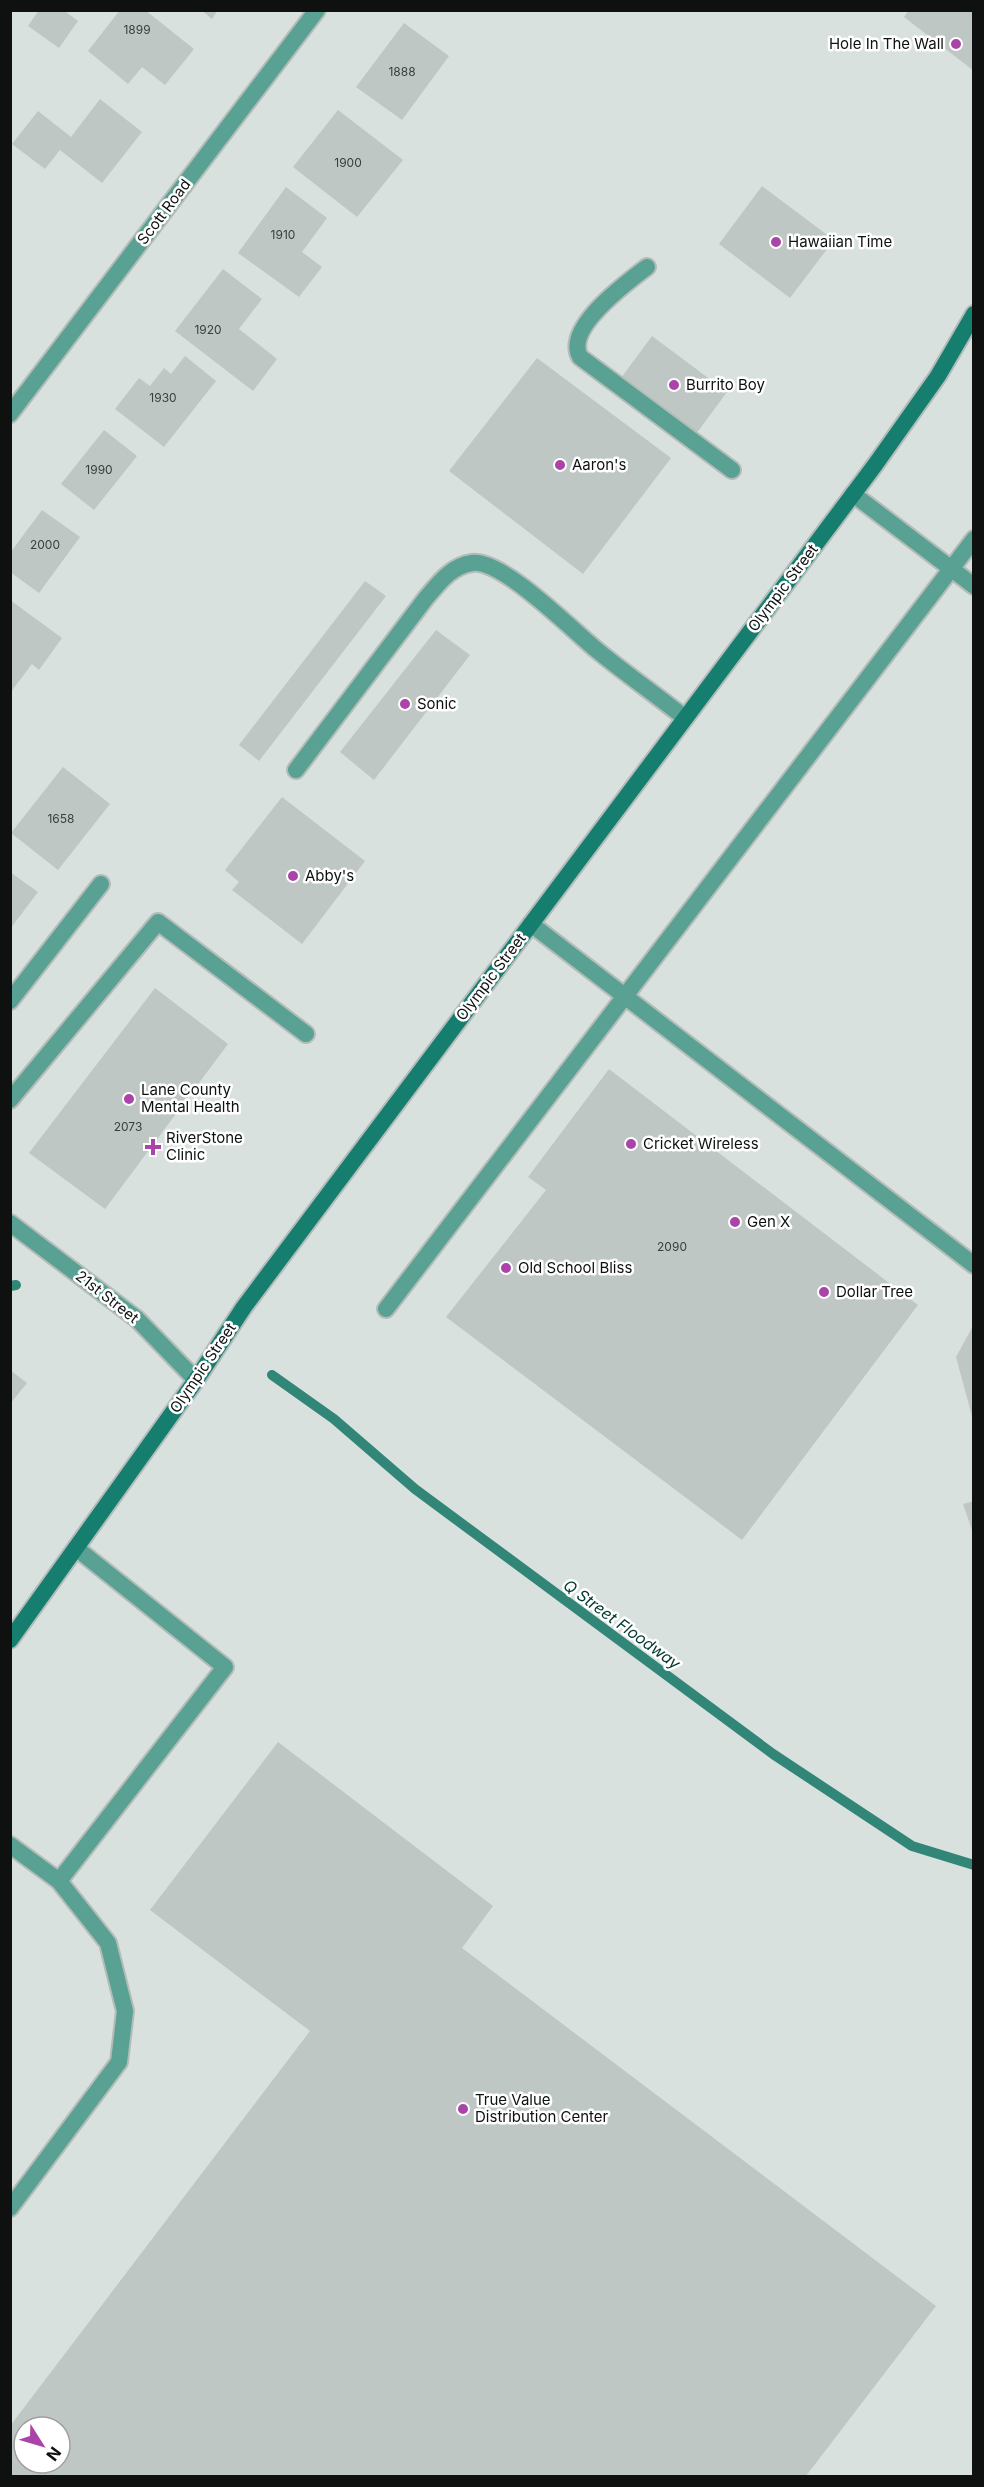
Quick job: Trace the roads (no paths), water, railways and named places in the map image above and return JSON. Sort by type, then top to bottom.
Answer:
[{"type":"main road","name":"Olympic Street","points":[[10,1640],[196,1380],[244,1306],[853,494],[938,376],[974,314]]},
{"type":"street","name":"Scott Road","points":[[10,414],[316,10]]},
{"type":"street","points":[[648,267],[617,290],[598,311],[577,337],[575,348],[580,357],[732,470]]},
{"type":"street","points":[[853,494],[974,586]]},
{"type":"street","points":[[386,1309],[974,539]]},
{"type":"street","points":[[296,770],[449,571],[473,562],[500,570],[562,618],[597,651],[685,718]]},
{"type":"street","points":[[10,1002],[101,884]]},
{"type":"street","points":[[10,1100],[158,921],[306,1034]]},
{"type":"street","points":[[531,924],[974,1265]]},
{"type":"street","name":"21st Street","points":[[10,1223],[137,1319],[196,1380]]},
{"type":"street","points":[[59,1881],[225,1667],[76,1548]]},
{"type":"street","points":[[10,1845],[59,1881],[108,1943],[125,2011],[119,2062],[10,2208]]},
{"type":"waterway","name":"Q Street Floodway","points":[[10,1286],[16,1285]]},
{"type":"waterway","name":"Q Street Floodway","points":[[272,1375],[334,1419],[415,1489],[773,1754],[912,1846],[974,1865]]},
{"type":"place","name":"Hole In The Wall","points":[[956,44]]},
{"type":"place","name":"Hawaiian Time","points":[[776,242]]},
{"type":"place","name":"Burrito Boy","points":[[674,385]]},
{"type":"place","name":"Aaron's","points":[[560,465]]},
{"type":"place","name":"Sonic","points":[[405,704]]},
{"type":"place","name":"Abby's","points":[[293,876]]},
{"type":"place","name":"Lane County Mental Health","points":[[129,1099]]},
{"type":"place","name":"Cricket Wireless","points":[[631,1144]]},
{"type":"place","name":"RiverStone Clinic","points":[[153,1147]]},
{"type":"place","name":"Gen X","points":[[735,1222]]},
{"type":"place","name":"Old School Bliss","points":[[506,1268]]},
{"type":"place","name":"Dollar Tree","points":[[824,1292]]},
{"type":"place","name":"True Value Distribution Center","points":[[463,2109]]}]
